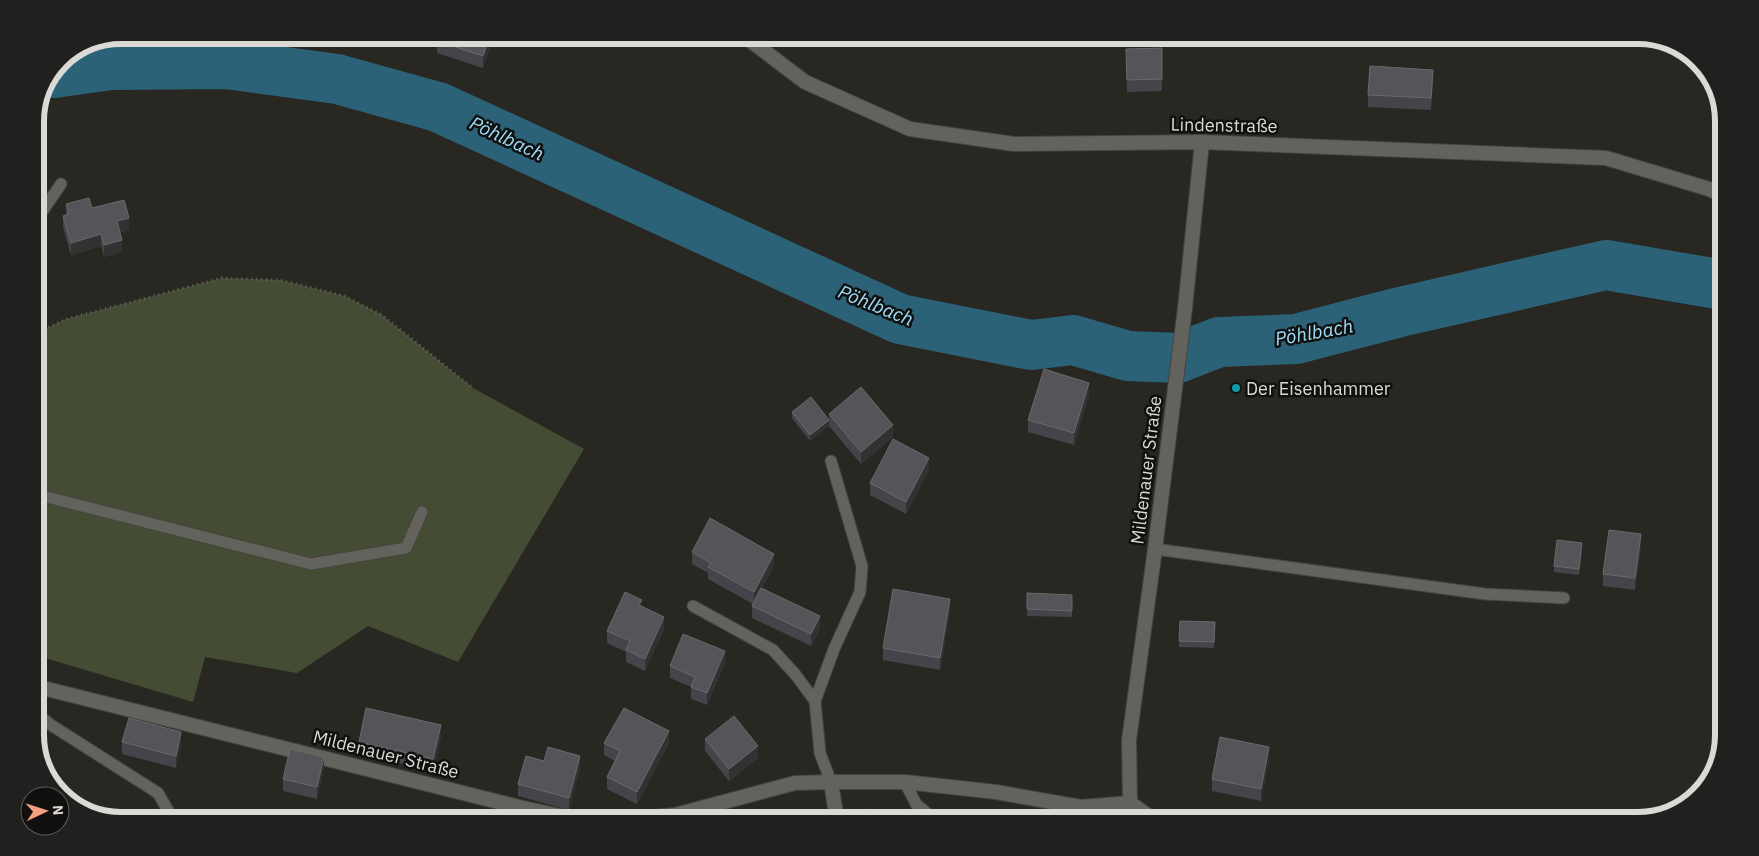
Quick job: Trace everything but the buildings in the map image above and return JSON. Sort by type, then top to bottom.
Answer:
[{"type":"street","name":"Lindenstraße","points":[[755,44],[805,82],[910,129],[1014,144],[1202,142],[1606,158],[1715,192]]},
{"type":"street","name":"Mildenauer Straße","points":[[1130,803],[1129,740],[1174,405],[1202,142]]},
{"type":"street","name":"Mildenauer Straße","points":[[44,688],[542,812]]},
{"type":"street","points":[[832,782],[837,812]]},
{"type":"street","points":[[686,812],[795,783],[905,782],[996,792],[1081,807],[1130,803],[1143,812]]},
{"type":"lane","points":[[44,209],[61,184]]},
{"type":"lane","points":[[831,461],[862,566],[860,592],[834,649],[815,701],[820,753],[832,782]]},
{"type":"lane","points":[[44,496],[311,564],[406,548],[422,512]]},
{"type":"lane","points":[[1156,549],[1485,594],[1564,598]]},
{"type":"lane","points":[[693,606],[773,650],[795,674],[815,701]]},
{"type":"lane","points":[[44,719],[158,793],[169,812]]},
{"type":"lane","points":[[905,782],[916,804],[925,812]]},
{"type":"path","points":[[44,330],[66,319],[222,278],[280,280],[345,296],[382,315],[472,388]]},
{"type":"green space","points":[[222,278],[280,280],[345,296],[382,315],[473,388],[584,449],[458,662],[368,626],[297,673],[205,657],[193,702],[44,658],[44,330],[66,319]]},
{"type":"waterway","name":"Pöhlbach","points":[[62,72],[111,65],[227,64],[337,79],[438,107],[900,319],[1031,345],[1073,340],[1128,356],[1178,358],[1219,342],[1296,339],[1400,312],[1606,265],[1715,283]]},
{"type":"place","name":"Der Eisenhammer","points":[[1236,388]]}]
